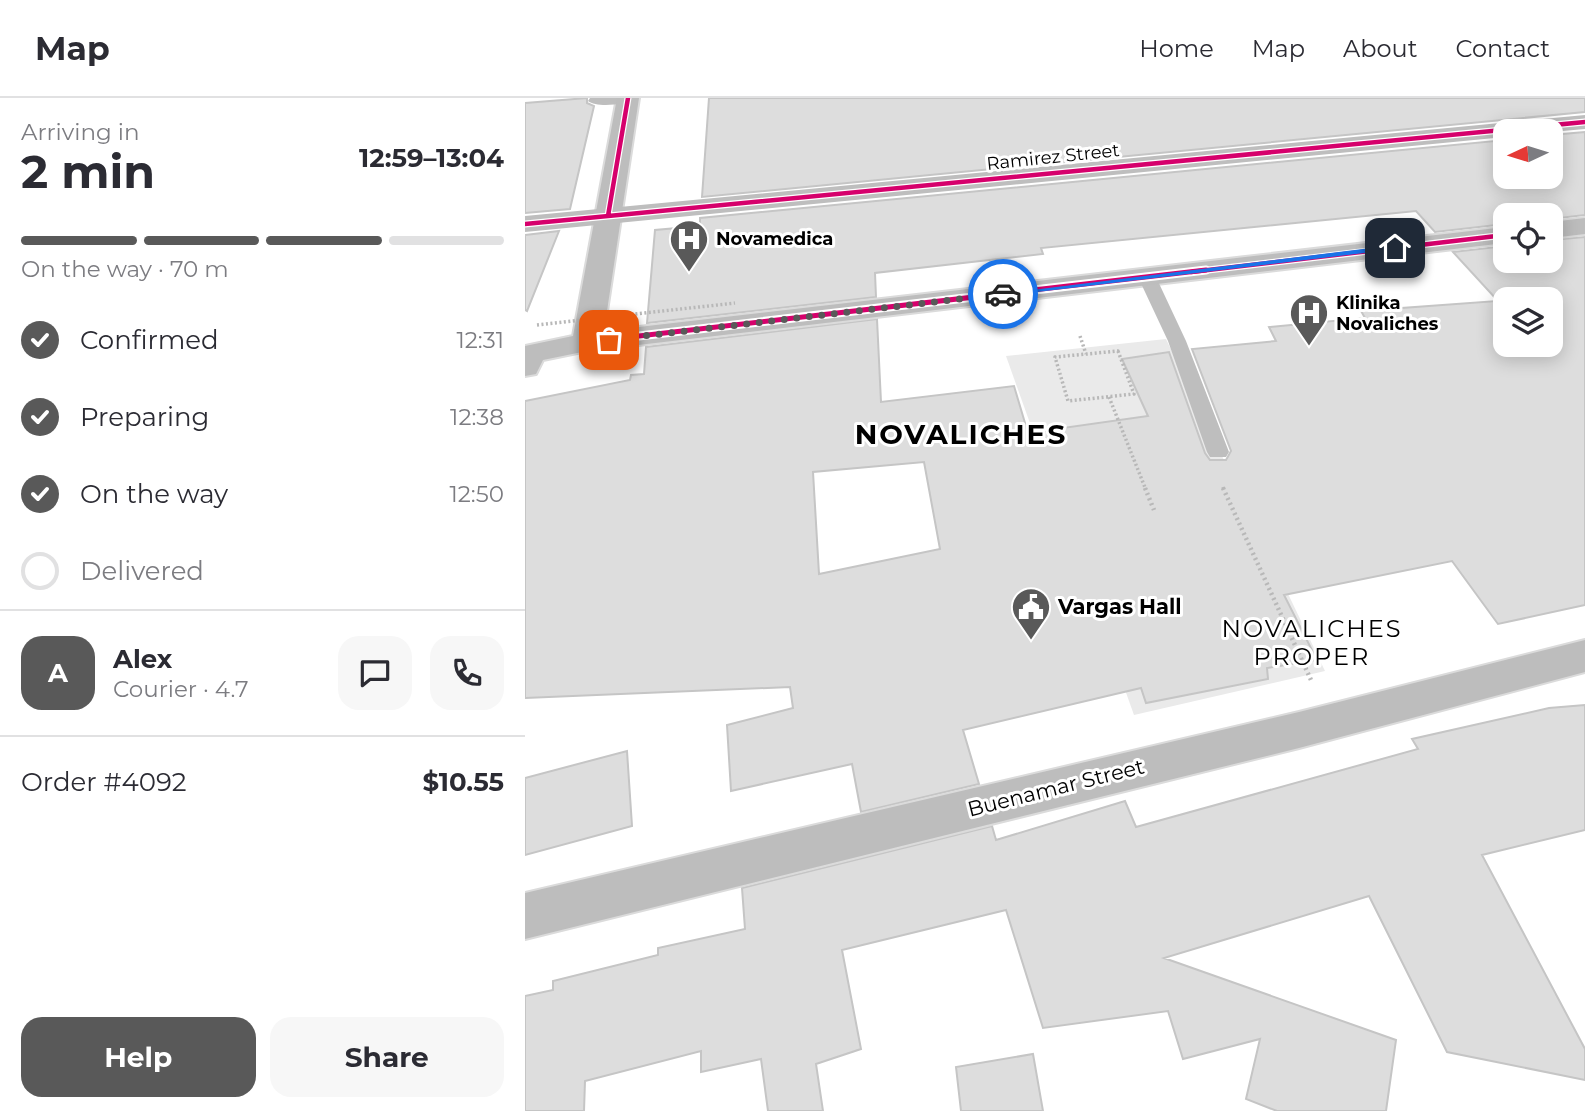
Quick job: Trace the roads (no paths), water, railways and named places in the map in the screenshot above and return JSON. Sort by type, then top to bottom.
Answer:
[{"type":"main road","points":[[587,342],[628,98]]},
{"type":"main road","points":[[1563,229],[1585,226]]},
{"type":"main road","points":[[528,360],[587,342],[1493,236]]},
{"type":"main road","name":"Buenamar Street","points":[[525,916],[1299,730],[1585,656]]},
{"type":"street","name":"Ramirez Street","points":[[525,224],[1585,122]]},
{"type":"lane","points":[[595,101],[628,98]]},
{"type":"lane","points":[[1147,277],[1177,341],[1218,452]]},
{"type":"place","name":"Novamedica","points":[[689,273]]},
{"type":"place","name":"Klinika Novaliches","points":[[1309,347]]},
{"type":"place","name":"Vargas Hall","points":[[1031,641]]},
{"type":"district","name":"NOVALICHES","points":[[961,434]]},
{"type":"district","name":"NOVALICHES PROPER","points":[[1312,643]]}]
